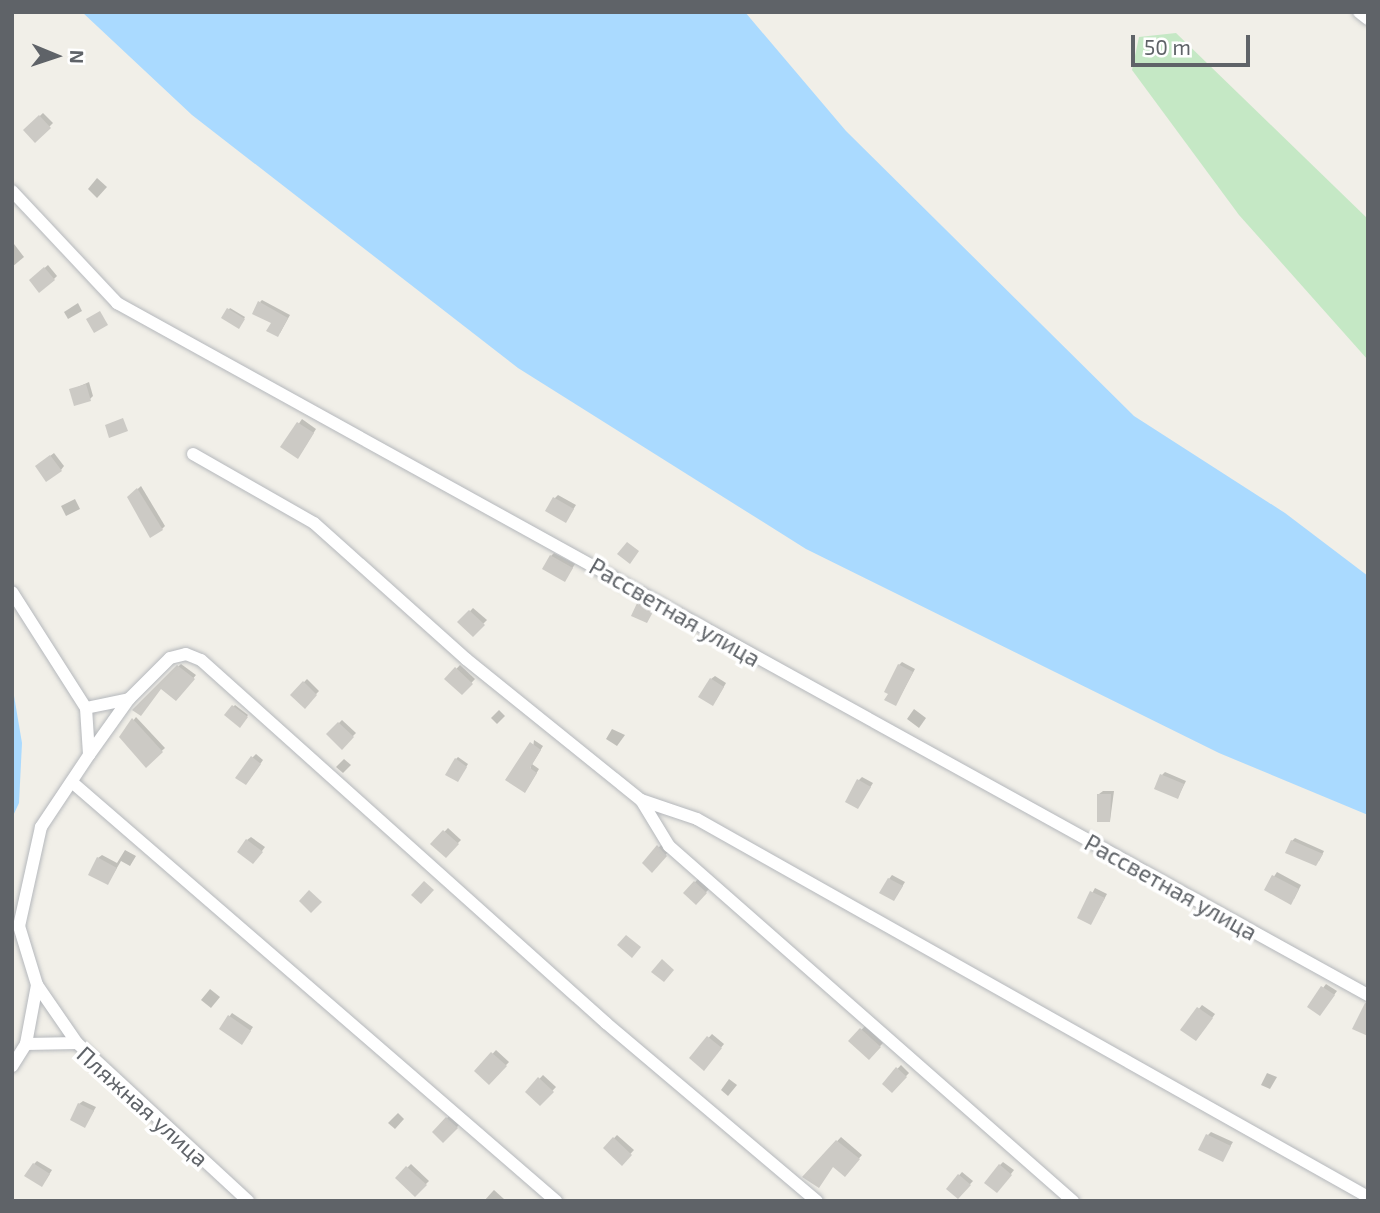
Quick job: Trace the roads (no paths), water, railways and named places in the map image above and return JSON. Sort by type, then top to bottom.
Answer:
[{"type":"street","points":[[1359,12],[1368,19]]},
{"type":"street","name":"Рассветная улица","points":[[12,191],[117,303],[1368,995]]},
{"type":"street","points":[[193,454],[314,523],[477,668],[641,800],[669,846],[1073,1201]]},
{"type":"street","points":[[12,592],[86,708],[89,755]]},
{"type":"street","points":[[78,1043],[37,985],[19,926],[41,827],[74,783],[89,755],[129,699],[170,658],[186,654],[201,660],[606,1023],[817,1201]]},
{"type":"street","points":[[86,708],[129,699]]},
{"type":"street","points":[[74,783],[556,1201]]},
{"type":"street","points":[[641,800],[697,819],[1368,1197]]},
{"type":"street","points":[[12,1066],[26,1044],[37,985]]},
{"type":"street","name":"Пляжная улица","points":[[26,1044],[78,1043],[248,1201]]},
{"type":"water","points":[[82,12],[745,12],[846,131],[1134,416],[1285,513],[1368,576],[1368,815],[1219,753],[806,549],[518,368],[192,115]]},
{"type":"water","points":[[12,684],[22,743],[19,803],[12,818]]}]
